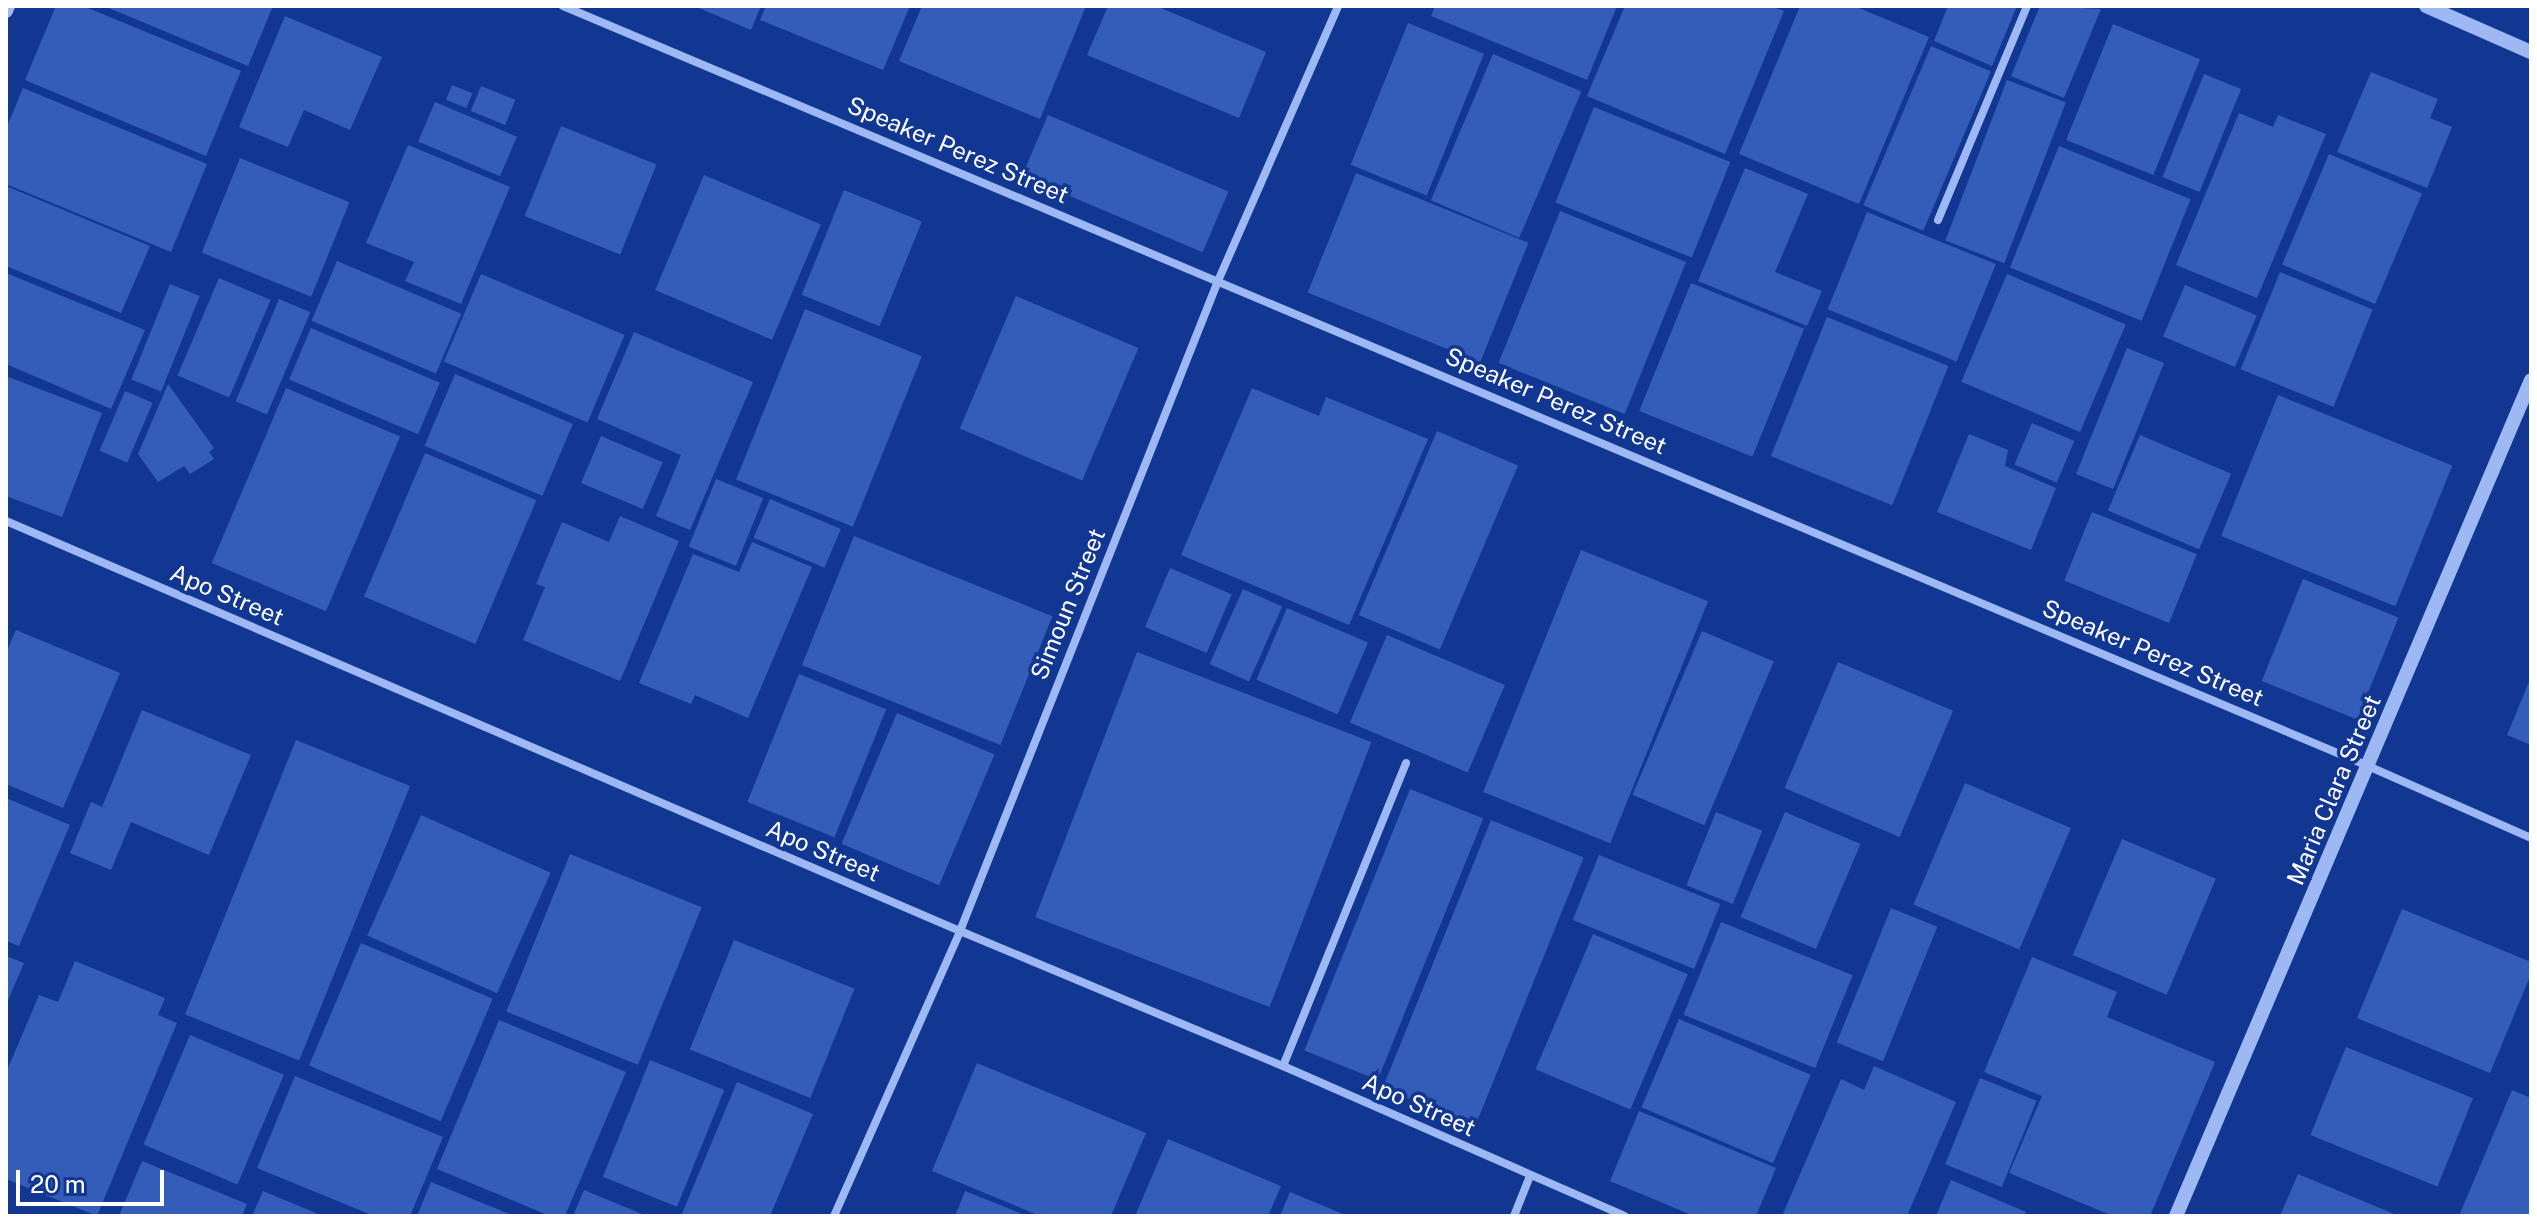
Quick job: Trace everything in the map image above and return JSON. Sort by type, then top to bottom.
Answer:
[{"type":"street","name":"Speaker Perez Street","points":[[563,6],[2368,766],[2531,838]]},
{"type":"street","name":"Simoun Street","points":[[834,1216],[960,931],[1218,281],[1338,6]]},
{"type":"street","points":[[1938,220],[2027,6]]},
{"type":"street","points":[[2426,6],[2531,52]]},
{"type":"street","name":"Maria Clara Street","points":[[2176,1216],[2531,380]]},
{"type":"street","name":"Apo Street","points":[[6,521],[960,931],[1283,1066],[1624,1216]]},
{"type":"street","points":[[1283,1066],[1406,763]]},
{"type":"street","points":[[1514,1216],[1530,1176]]},
{"type":"building","points":[[56,6],[83,6],[241,71],[206,156],[25,80]]},
{"type":"building","points":[[104,6],[273,6],[248,66]]},
{"type":"building","points":[[694,6],[761,6],[751,30]]},
{"type":"building","points":[[766,6],[910,6],[883,70],[760,20]]},
{"type":"building","points":[[922,6],[1086,6],[1040,119],[899,61]]},
{"type":"building","points":[[1108,6],[1156,6],[1266,52],[1239,118],[1087,55]]},
{"type":"building","points":[[1435,6],[1617,6],[1587,80],[1431,16]]},
{"type":"building","points":[[1625,6],[1771,6],[1784,11],[1725,154],[1587,96]]},
{"type":"building","points":[[1800,6],[1854,6],[1929,37],[1859,204],[1739,154]]},
{"type":"building","points":[[1948,6],[2017,6],[1992,66],[1934,41]]},
{"type":"building","points":[[2040,6],[2101,9],[2064,98],[2011,76]]},
{"type":"building","points":[[285,16],[382,57],[350,130],[304,110],[288,147],[239,127]]},
{"type":"building","points":[[1408,23],[1484,54],[1427,196],[1351,165]]},
{"type":"building","points":[[2113,24],[2200,59],[2153,175],[2066,140]]},
{"type":"building","points":[[1931,46],[1991,71],[1923,231],[1863,205]]},
{"type":"building","points":[[1493,54],[1581,92],[1519,238],[1431,200]]},
{"type":"building","points":[[2371,72],[2438,99],[2430,118],[2452,127],[2427,188],[2337,152]]},
{"type":"building","points":[[2204,74],[2241,89],[2200,192],[2162,177]]},
{"type":"building","points":[[2007,80],[2066,103],[2004,263],[1945,241]]},
{"type":"building","points":[[452,85],[472,93],[466,108],[446,100]]},
{"type":"building","points":[[481,86],[515,100],[505,125],[471,111]]},
{"type":"building","points":[[23,88],[207,164],[171,252],[6,184],[6,129]]},
{"type":"building","points":[[435,102],[517,137],[500,176],[418,142]]},
{"type":"building","points":[[1594,107],[1730,162],[1692,258],[1555,202]]},
{"type":"building","points":[[2239,113],[2273,127],[2278,115],[2326,134],[2257,298],[2176,265]]},
{"type":"building","points":[[1048,115],[1228,192],[1203,252],[1022,176]]},
{"type":"building","points":[[561,126],[656,165],[620,255],[525,216]]},
{"type":"building","points":[[408,145],[510,187],[461,304],[405,281],[414,262],[366,243]]},
{"type":"building","points":[[2059,146],[2191,199],[2142,321],[2010,267]]},
{"type":"building","points":[[2329,154],[2422,193],[2375,304],[2282,264]]},
{"type":"building","points":[[240,158],[349,202],[311,297],[202,253]]},
{"type":"building","points":[[1745,168],[1808,194],[1775,272],[1822,291],[1807,326],[1698,281]]},
{"type":"building","points":[[1356,173],[1528,243],[1480,362],[1308,293]]},
{"type":"building","points":[[704,175],[821,225],[772,340],[655,290]]},
{"type":"building","points":[[6,186],[150,246],[121,313],[6,266]]},
{"type":"building","points":[[844,190],[922,221],[880,326],[802,295]]},
{"type":"building","points":[[1560,211],[1686,262],[1625,414],[1499,363]]},
{"type":"building","points":[[1867,212],[1996,264],[1957,361],[1828,309]]},
{"type":"building","points":[[337,261],[461,314],[436,374],[312,321]]},
{"type":"building","points":[[2280,272],[2373,309],[2333,407],[2241,369]]},
{"type":"building","points":[[6,273],[145,330],[111,409],[6,364]]},
{"type":"building","points":[[481,274],[625,335],[587,422],[444,361]]},
{"type":"building","points":[[2007,274],[2126,324],[2080,432],[1961,382]]},
{"type":"building","points":[[219,278],[271,300],[229,397],[178,376]]},
{"type":"building","points":[[1691,283],[1804,329],[1752,457],[1639,411]]},
{"type":"building","points":[[170,284],[200,296],[161,391],[131,379]]},
{"type":"building","points":[[2185,285],[2257,315],[2235,367],[2163,337]]},
{"type":"building","points":[[1016,296],[1138,348],[1082,481],[960,429]]},
{"type":"building","points":[[279,299],[310,312],[267,414],[236,401]]},
{"type":"building","points":[[805,309],[922,356],[853,527],[736,480]]},
{"type":"building","points":[[1827,317],[1948,366],[1892,505],[1771,456]]},
{"type":"building","points":[[311,328],[440,383],[418,434],[289,380]]},
{"type":"building","points":[[634,332],[753,382],[690,530],[656,516],[681,455],[597,419]]},
{"type":"building","points":[[2127,348],[2164,363],[2113,489],[2076,474]]},
{"type":"building","points":[[455,374],[573,424],[542,496],[425,446]]},
{"type":"building","points":[[6,376],[102,413],[62,517],[6,496]]},
{"type":"building","points":[[168,384],[214,448],[209,452],[214,459],[190,474],[184,466],[158,482],[138,454]]},
{"type":"building","points":[[286,388],[400,436],[326,611],[212,563]]},
{"type":"building","points":[[1252,388],[1319,416],[1326,397],[1428,439],[1349,625],[1181,555]]},
{"type":"building","points":[[125,391],[153,403],[127,463],[100,451]]},
{"type":"building","points":[[2278,395],[2452,465],[2395,606],[2221,536]]},
{"type":"building","points":[[2032,423],[2074,441],[2057,482],[2014,464]]},
{"type":"building","points":[[1437,431],[1518,465],[1440,649],[1359,615]]},
{"type":"building","points":[[1969,434],[2008,450],[2005,466],[2056,488],[2031,550],[1937,512]]},
{"type":"building","points":[[2140,435],[2231,474],[2199,549],[2108,510]]},
{"type":"building","points":[[601,436],[663,462],[643,509],[581,483]]},
{"type":"building","points":[[425,453],[536,500],[475,644],[364,597]]},
{"type":"building","points":[[716,479],[763,498],[736,566],[689,547]]},
{"type":"building","points":[[770,499],[841,529],[824,568],[754,538]]},
{"type":"building","points":[[2092,512],[2197,554],[2169,623],[2064,581]]},
{"type":"building","points":[[620,516],[679,541],[620,681],[523,640],[545,587],[536,584],[562,522],[609,542]]},
{"type":"building","points":[[854,536],[1052,616],[1000,745],[802,665]]},
{"type":"building","points":[[752,542],[812,567],[748,718],[695,695],[691,704],[639,683],[693,554],[739,572]]},
{"type":"building","points":[[1581,550],[1708,601],[1610,843],[1483,792]]},
{"type":"building","points":[[1170,568],[1232,594],[1207,653],[1145,627]]},
{"type":"building","points":[[2303,579],[2398,618],[2357,720],[2262,681]]},
{"type":"building","points":[[1243,589],[1282,606],[1249,681],[1210,664]]},
{"type":"building","points":[[1287,608],[1368,642],[1338,714],[1257,680]]},
{"type":"building","points":[[16,630],[120,673],[63,808],[6,784],[6,653]]},
{"type":"building","points":[[1702,631],[1774,661],[1704,825],[1632,795]]},
{"type":"building","points":[[1387,635],[1505,685],[1468,772],[1350,722]]},
{"type":"building","points":[[1137,652],[1371,742],[1270,1007],[1035,917]]},
{"type":"building","points":[[1838,662],[1953,711],[1900,837],[1784,788]]},
{"type":"building","points":[[799,674],[886,709],[834,837],[747,802]]},
{"type":"building","points":[[2531,677],[2531,745],[2507,735]]},
{"type":"building","points":[[142,710],[251,755],[209,855],[131,822],[111,870],[70,853],[91,802],[102,807]]},
{"type":"building","points":[[897,713],[995,754],[939,885],[842,844]]},
{"type":"building","points":[[296,740],[410,786],[299,1061],[185,1014]]},
{"type":"building","points":[[1965,783],[2071,828],[2019,949],[1913,905]]},
{"type":"building","points":[[1410,789],[1483,819],[1378,1080],[1304,1050]]},
{"type":"building","points":[[6,798],[70,825],[19,946],[6,941]]},
{"type":"building","points":[[1716,812],[1762,831],[1733,904],[1686,885]]},
{"type":"building","points":[[1785,812],[1860,844],[1816,949],[1740,917]]},
{"type":"building","points":[[421,815],[551,873],[497,993],[367,936]]},
{"type":"building","points":[[1491,820],[1584,857],[1475,1125],[1383,1088]]},
{"type":"building","points":[[2122,839],[2216,879],[2167,995],[2073,955]]},
{"type":"building","points":[[570,854],[702,907],[638,1065],[506,1012]]},
{"type":"building","points":[[1599,855],[1720,904],[1694,969],[1573,920]]},
{"type":"building","points":[[1891,908],[1937,927],[1883,1061],[1837,1042]]},
{"type":"building","points":[[2402,909],[2531,962],[2531,974],[2490,1073],[2357,1018]]},
{"type":"building","points":[[1721,922],[1853,975],[1815,1068],[1684,1015]]},
{"type":"building","points":[[1593,934],[1688,974],[1630,1110],[1536,1069]]},
{"type":"building","points":[[734,940],[855,989],[810,1098],[690,1049]]},
{"type":"building","points":[[361,943],[493,999],[441,1121],[309,1065]]},
{"type":"building","points":[[6,956],[24,963],[6,1005]]},
{"type":"building","points":[[2032,957],[2117,992],[2107,1017],[2215,1062],[2150,1216],[2113,1216],[2009,1173],[2042,1096],[1984,1072]]},
{"type":"building","points":[[75,961],[165,998],[158,1015],[177,1023],[97,1216],[6,1179],[6,1073],[39,995],[58,1002]]},
{"type":"building","points":[[1679,1019],[1811,1075],[1773,1163],[1641,1107]]},
{"type":"building","points":[[499,1020],[626,1072],[565,1216],[550,1216],[437,1169]]},
{"type":"building","points":[[190,1035],[284,1075],[237,1184],[144,1145]]},
{"type":"building","points":[[2346,1047],[2473,1098],[2437,1186],[2310,1135]]},
{"type":"building","points":[[650,1060],[724,1090],[677,1207],[603,1177]]},
{"type":"building","points":[[977,1063],[1146,1133],[1111,1216],[1040,1216],[932,1171]]},
{"type":"building","points":[[1874,1066],[1956,1102],[1907,1216],[1782,1216],[1841,1079],[1864,1090]]},
{"type":"building","points":[[295,1076],[443,1137],[410,1216],[374,1216],[257,1168]]},
{"type":"building","points":[[1980,1078],[2037,1101],[2002,1187],[1945,1164]]},
{"type":"building","points":[[737,1082],[813,1114],[770,1216],[681,1216]]},
{"type":"building","points":[[2512,1090],[2531,1098],[2531,1216],[2459,1216]]},
{"type":"building","points":[[1639,1111],[1776,1168],[1756,1216],[1694,1216],[1610,1181]]},
{"type":"building","points":[[1168,1139],[1281,1186],[1268,1216],[1135,1216]]},
{"type":"building","points":[[142,1161],[247,1204],[242,1216],[119,1216]]},
{"type":"building","points":[[2298,1174],[2399,1216],[2280,1216]]},
{"type":"building","points":[[1951,1180],[2026,1212],[2025,1216],[1936,1216]]},
{"type":"building","points":[[431,1182],[514,1216],[417,1216]]},
{"type":"building","points":[[584,1190],[647,1216],[573,1216]]},
{"type":"building","points":[[263,1191],[323,1216],[252,1216]]},
{"type":"building","points":[[965,1191],[1027,1216],[955,1216]]},
{"type":"building","points":[[1290,1192],[1348,1216],[1280,1216]]}]
